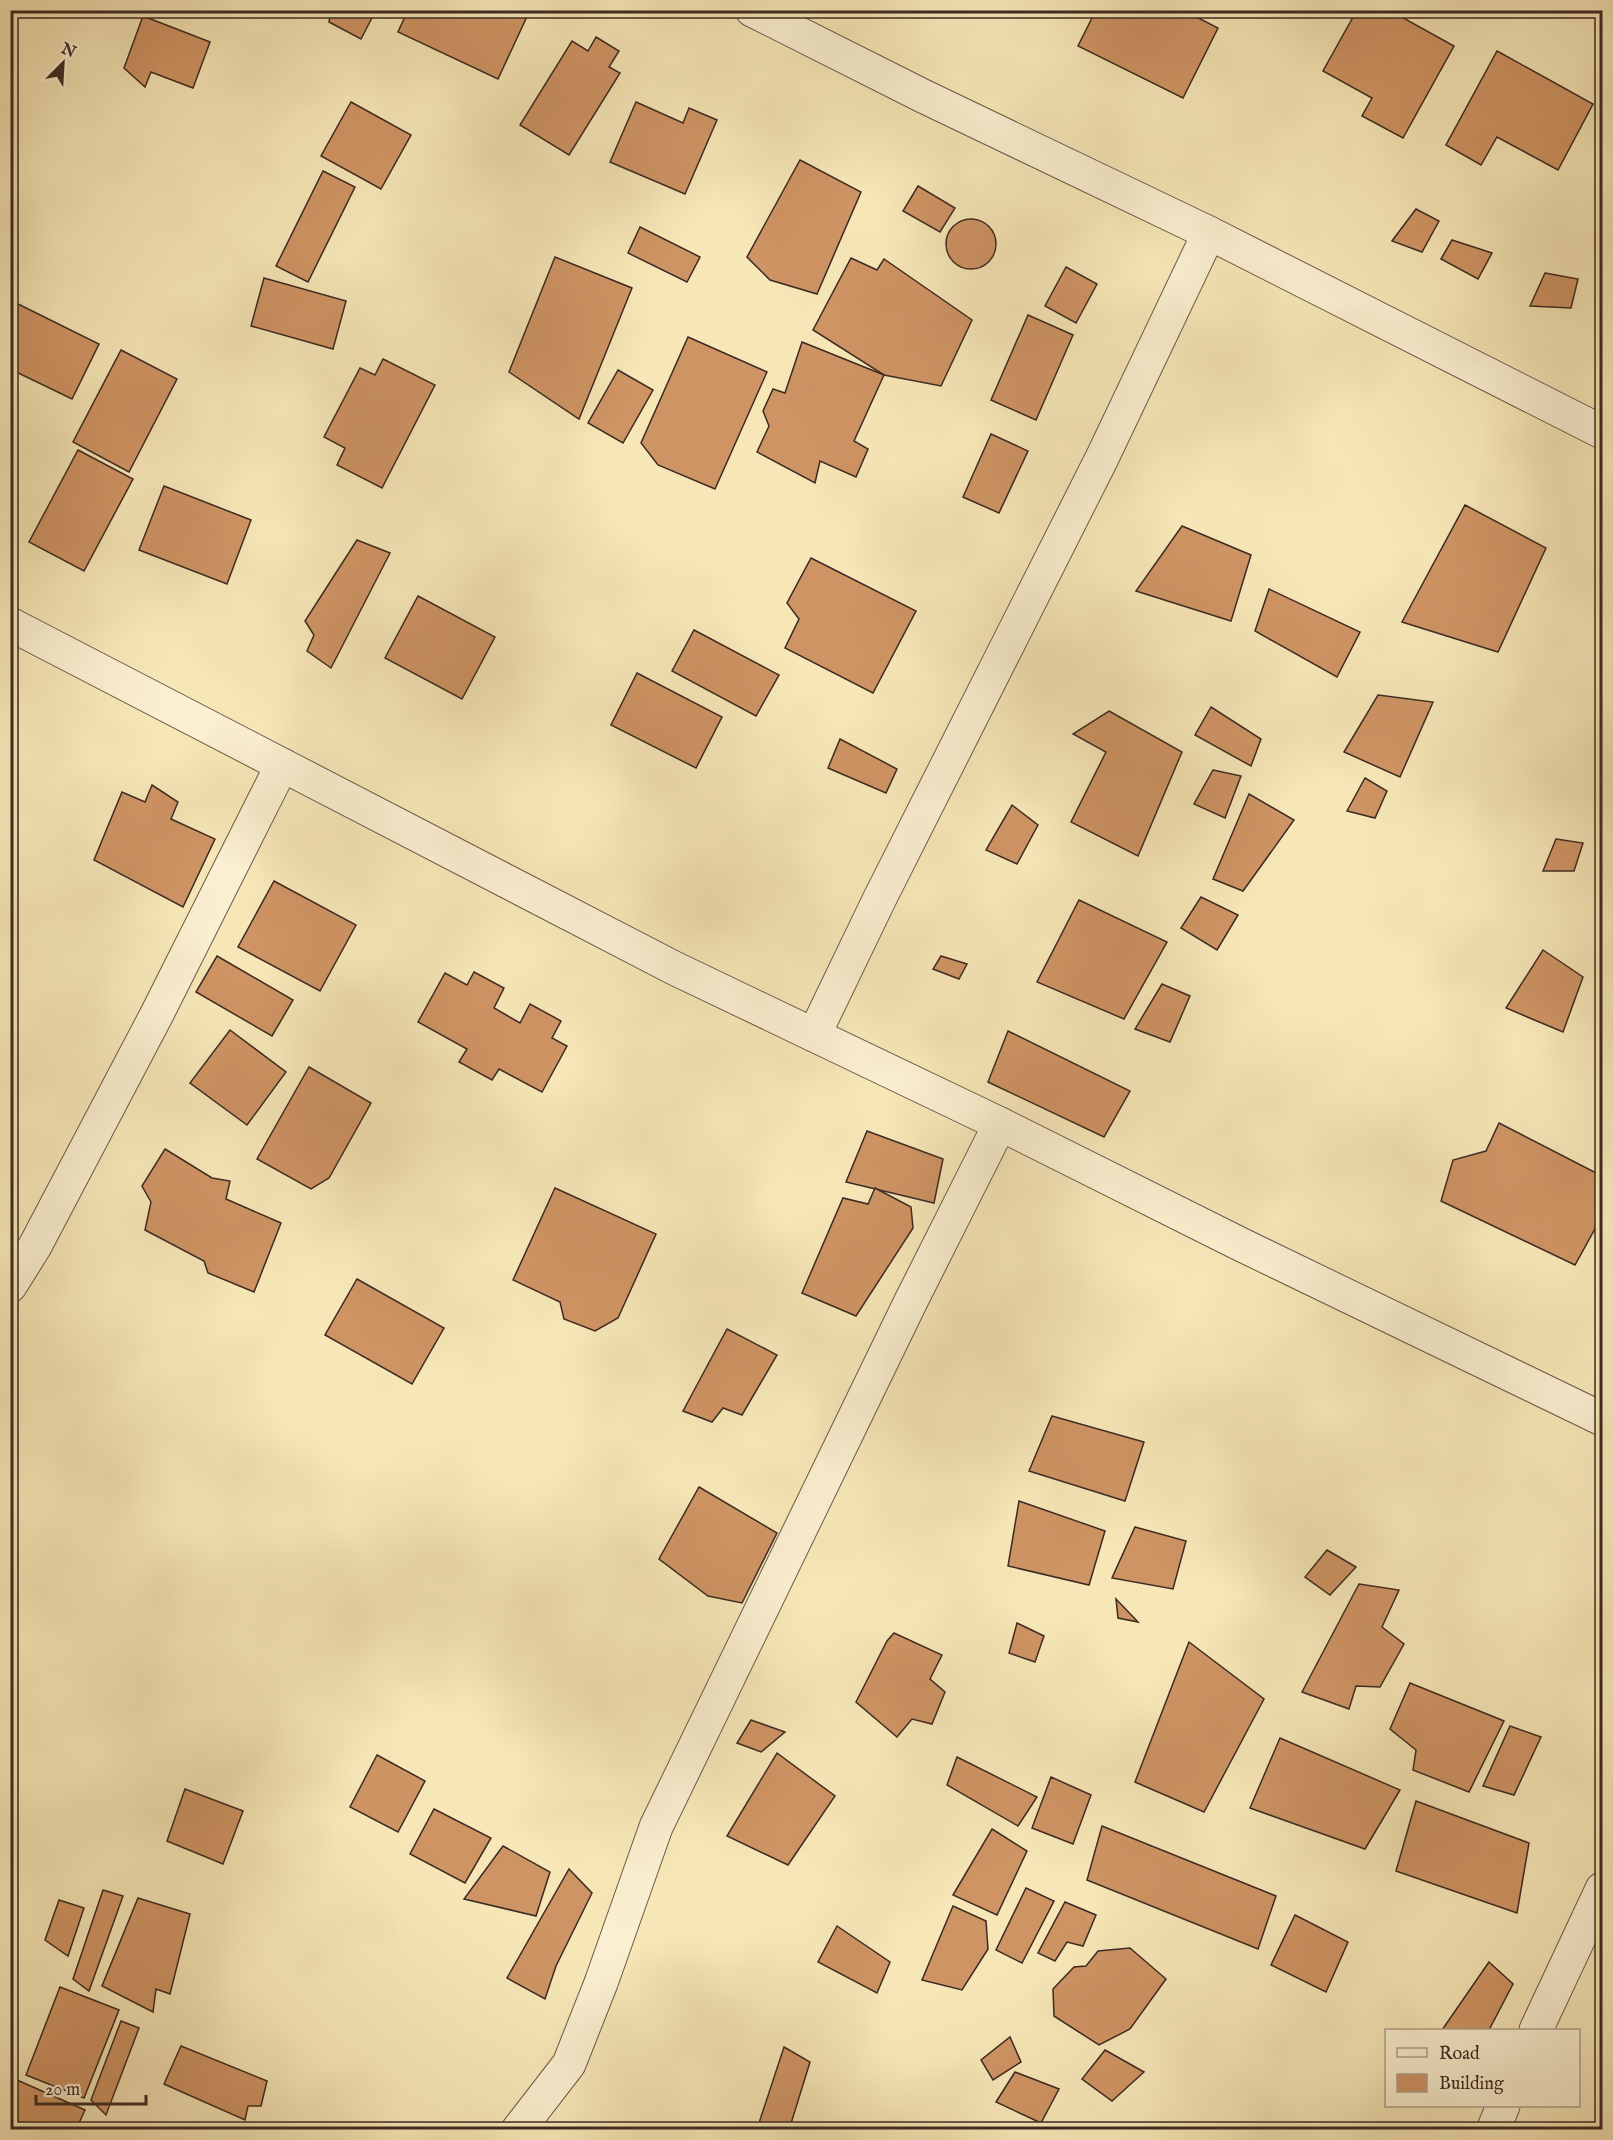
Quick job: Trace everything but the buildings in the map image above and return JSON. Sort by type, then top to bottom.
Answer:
[{"type":"street","points":[[752,10],[923,96],[1209,233],[1602,432]]},
{"type":"street","points":[[814,1035],[880,897],[1102,458],[1209,233]]},
{"type":"street","points":[[10,624],[663,962],[1000,1124],[1240,1244],[1602,1419]]},
{"type":"street","points":[[10,1286],[35,1246],[142,1042],[282,765]]},
{"type":"street","points":[[518,2130],[569,2064],[601,1983],[656,1827],[905,1314],[1000,1124]]},
{"type":"street","points":[[1537,2029],[1602,1889]]},
{"type":"street","points":[[1493,2130],[1503,2107]]}]
